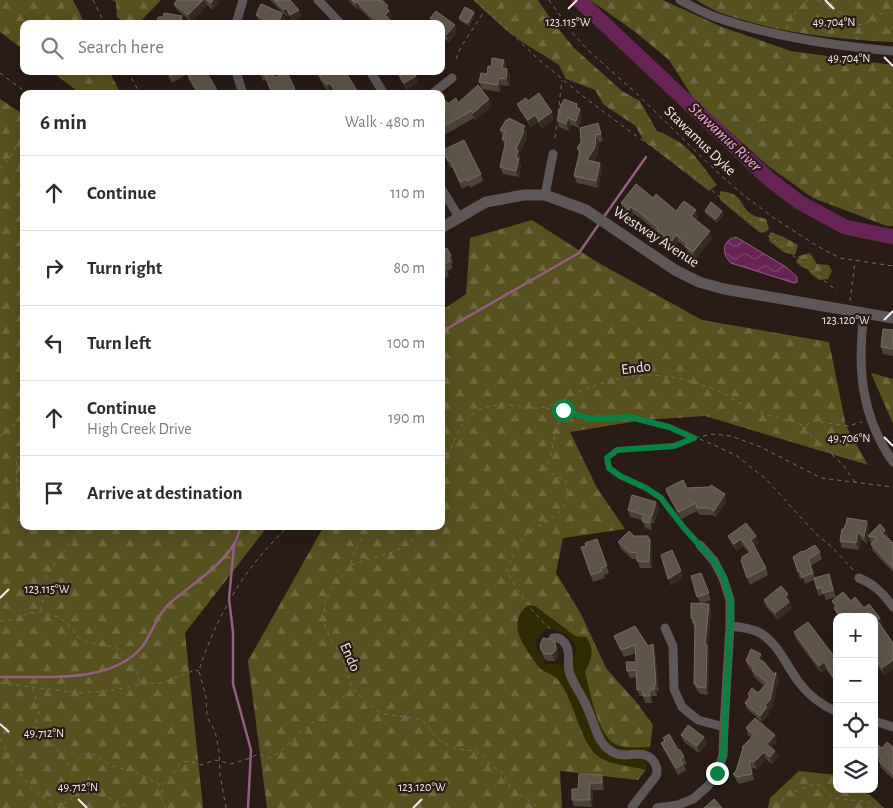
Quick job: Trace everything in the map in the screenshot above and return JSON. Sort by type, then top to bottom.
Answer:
[{"type":"street","points":[[237,20],[243,0]]},
{"type":"street","points":[[318,0],[337,20]]},
{"type":"street","points":[[680,0],[717,18],[787,37],[856,48],[893,51]]},
{"type":"street","points":[[237,75],[242,90]]},
{"type":"street","points":[[372,75],[382,90]]},
{"type":"street","points":[[437,90],[452,78]]},
{"type":"street","points":[[545,195],[553,154]]},
{"type":"street","points":[[445,194],[459,217]]},
{"type":"street","name":"Westway Avenue","points":[[445,226],[486,202],[524,195],[545,195],[586,210],[675,270],[700,282],[724,289],[893,318]]},
{"type":"street","points":[[864,314],[861,352],[863,392],[870,420],[893,462]]},
{"type":"street","points":[[657,808],[678,805],[693,799],[708,786],[717,773],[723,755],[730,600],[724,578],[714,561],[700,545]]},
{"type":"street","points":[[859,578],[877,588],[893,607]]},
{"type":"street","points":[[730,626],[751,629],[762,634],[772,642],[805,691],[833,710]]},
{"type":"street","points":[[665,628],[673,646],[674,689],[682,707],[698,720],[724,726]]},
{"type":"street","points":[[555,638],[562,640],[569,652],[571,678],[585,702],[600,740],[604,745],[608,749],[623,755],[646,755],[655,763],[658,772],[632,807],[637,808]]},
{"type":"street","points":[[878,722],[893,727]]},
{"type":"path","points":[[93,0],[102,20]]},
{"type":"path","points":[[475,0],[562,79],[635,135],[690,172],[838,291]]},
{"type":"path","name":"Stawamus Dyke","points":[[548,0],[570,30],[589,51],[742,194],[774,218],[817,246],[840,258],[893,266]]},
{"type":"path","points":[[787,37],[788,24],[808,0]]},
{"type":"path","points":[[817,0],[826,3],[829,7],[859,25]]},
{"type":"path","points":[[859,25],[876,19],[886,9],[887,0]]},
{"type":"path","points":[[456,59],[461,47],[485,9]]},
{"type":"path","points":[[856,48],[859,25]]},
{"type":"path","points":[[0,73],[23,90]]},
{"type":"path","points":[[130,75],[138,90]]},
{"type":"path","points":[[555,138],[562,79]]},
{"type":"path","points":[[0,170],[20,140]]},
{"type":"path","points":[[850,301],[855,261]]},
{"type":"path","name":"Endo","points":[[446,465],[460,428],[466,418],[476,412],[492,406],[511,405],[544,408],[594,386],[646,374],[686,380],[722,393],[751,409],[788,419],[804,426],[814,421],[848,426],[870,420]]},
{"type":"path","points":[[544,408],[563,410],[590,419],[630,417],[669,427],[722,449],[746,462],[756,470],[816,534],[833,548],[859,578]]},
{"type":"path","points":[[555,638],[523,598],[507,570],[508,564],[523,538],[559,513],[565,502],[568,493],[566,482],[557,474],[550,472],[546,466],[550,459],[556,429],[563,410]]},
{"type":"path","points":[[0,436],[20,423]]},
{"type":"path","points":[[804,426],[843,465],[855,483]]},
{"type":"path","points":[[700,545],[661,498],[614,472],[607,463],[607,458],[610,454],[617,450],[674,446],[694,438],[712,434],[731,436],[761,447],[821,478],[893,487]]},
{"type":"path","points":[[20,455],[17,459],[20,512]]},
{"type":"path","points":[[41,612],[47,574],[79,530]]},
{"type":"path","points":[[226,808],[215,731],[207,717],[206,697],[199,671],[216,626],[246,574],[284,530]]},
{"type":"path","name":"Endo","points":[[219,760],[224,763],[234,764],[237,761],[248,760],[258,754],[269,758],[280,753],[300,733],[341,700],[352,688],[344,663],[325,626],[324,605],[329,594],[351,565],[353,555],[359,543],[370,530]]},
{"type":"path","points":[[351,565],[398,550],[410,542],[422,530]]},
{"type":"path","points":[[0,621],[14,620],[29,613],[41,612],[58,617],[68,624],[80,639],[117,648],[131,662],[140,684]]},
{"type":"path","points":[[0,684],[79,693],[109,691],[140,684],[162,683],[195,670],[199,671]]},
{"type":"path","points":[[33,687],[39,711],[35,726],[56,747],[68,764],[74,766],[84,754],[93,754],[112,766],[134,771],[162,786]]},
{"type":"path","points":[[352,688],[370,706],[382,714],[414,718],[424,722],[440,741],[457,749],[476,751],[489,764],[503,772],[510,789],[532,802],[538,808]]},
{"type":"path","points":[[0,739],[25,780],[38,793],[50,800],[62,805],[75,795],[91,793],[124,804],[130,808]]},
{"type":"path","points":[[166,808],[162,800],[162,786],[184,762],[189,761],[201,765],[211,760],[219,760]]},
{"type":"path","points":[[778,808],[788,794],[814,784],[820,785],[834,798],[869,802],[876,808]]},
{"type":"shaded area","points":[[528,605],[542,611],[564,629],[581,635],[589,641],[592,654],[585,671],[598,719],[617,745],[650,747],[649,750],[620,750],[604,740],[572,670],[576,648],[571,638],[554,629],[546,628],[536,640],[537,649],[546,664],[566,666],[582,702],[594,738],[600,748],[621,760],[637,759],[648,761],[646,770],[609,762],[592,751],[564,688],[557,678],[539,667],[519,635],[518,620]]},
{"type":"green space","points":[[0,0],[73,0],[83,20],[20,20],[20,47],[0,32]]},
{"type":"green space","points":[[112,0],[161,0],[142,20],[120,20],[117,17],[116,2]]},
{"type":"green space","points":[[473,0],[538,0],[574,48],[622,91],[640,101],[657,131],[677,141],[692,153],[717,185],[709,191],[643,140],[636,126],[604,105],[595,90],[566,79],[559,65],[507,31]]},
{"type":"green space","points":[[590,0],[663,0],[722,27],[791,51],[893,65],[893,226],[887,226],[813,198],[768,166],[694,99],[669,60],[634,31]]},
{"type":"green space","points":[[696,0],[893,0],[893,42],[829,37],[765,26],[720,13]]},
{"type":"green space","points":[[56,75],[111,75],[119,90],[76,90]]},
{"type":"green space","points":[[0,99],[20,112],[20,530],[265,530],[185,633],[203,808],[0,808]]},
{"type":"green space","points":[[720,191],[728,192],[738,197],[753,215],[766,219],[769,228],[767,231],[760,233],[720,200]]},
{"type":"green space","points":[[532,220],[597,262],[702,320],[829,342],[846,426],[868,465],[705,416],[644,420],[570,432],[597,488],[625,529],[563,538],[556,573],[581,614],[606,668],[637,703],[653,725],[650,747],[619,746],[609,739],[604,731],[595,711],[585,671],[592,654],[586,637],[575,636],[535,606],[528,605],[519,617],[518,632],[524,646],[539,667],[557,678],[564,688],[592,751],[609,762],[646,770],[638,780],[560,771],[562,808],[267,808],[248,661],[322,530],[445,530],[445,308],[466,294],[470,238]]},
{"type":"green space","points":[[770,232],[798,245],[795,255],[785,253],[769,241]]},
{"type":"green space","points":[[810,253],[817,264],[829,265],[832,271],[828,279],[819,280],[809,270],[796,262],[799,256]]},
{"type":"green space","points":[[871,373],[893,379],[893,424]]},
{"type":"green space","points":[[799,771],[833,775],[833,793],[866,793],[884,808],[768,808],[770,798]]},
{"type":"water","points":[[736,237],[786,267],[797,277],[797,282],[794,283],[731,263],[724,252],[724,248],[728,241]]},
{"type":"building","points":[[177,0],[203,0],[188,15],[174,4]]},
{"type":"building","points":[[274,0],[290,0],[299,10],[290,15],[286,8],[284,10]]},
{"type":"building","points":[[352,0],[382,0],[388,6],[386,8],[389,11],[385,15],[390,20],[375,20],[357,2],[355,3]]},
{"type":"building","points":[[261,4],[282,13],[279,20],[263,20],[263,18],[256,15]]},
{"type":"building","points":[[465,7],[474,12],[468,23],[459,18]]},
{"type":"building","points":[[436,11],[455,25],[446,35],[445,20],[433,20],[430,18]]},
{"type":"building","points":[[164,13],[182,16],[181,20],[158,20],[158,17],[163,17]]},
{"type":"building","points":[[492,58],[504,60],[502,68],[507,69],[506,79],[499,78],[498,85],[479,82],[481,73],[487,74],[488,66],[491,67]]},
{"type":"building","points":[[188,75],[208,75],[217,90],[197,90]]},
{"type":"building","points":[[265,75],[274,75],[274,78],[280,75],[288,75],[295,89],[292,90],[270,90]]},
{"type":"building","points":[[319,75],[347,75],[357,90],[334,90],[330,83],[327,85]]},
{"type":"building","points":[[399,75],[415,75],[416,76],[404,83]]},
{"type":"building","points":[[478,85],[489,99],[473,113],[471,111],[445,126],[445,101],[448,104],[456,98],[458,103]]},
{"type":"building","points":[[539,93],[552,112],[539,121],[535,115],[528,120],[517,104],[526,98],[528,101]]},
{"type":"building","points":[[564,99],[577,104],[576,107],[580,109],[576,121],[568,118],[566,124],[557,120]]},
{"type":"building","points":[[509,118],[525,126],[516,149],[518,150],[516,158],[519,158],[516,171],[500,167],[506,140],[502,139],[505,132],[500,130]]},
{"type":"building","points":[[598,123],[601,134],[596,135],[595,147],[587,160],[600,163],[596,181],[574,176],[580,150],[577,148],[581,142],[580,128]]},
{"type":"building","points":[[464,140],[481,174],[467,181],[466,179],[460,182],[450,160],[448,161],[445,149]]},
{"type":"building","points":[[636,184],[653,198],[656,194],[676,211],[684,201],[696,210],[691,216],[710,231],[693,252],[676,235],[672,241],[657,230],[658,228],[638,211],[631,207],[629,210],[621,203]]},
{"type":"building","points":[[711,202],[722,211],[716,219],[705,211]]},
{"type":"building","points":[[447,248],[451,256],[448,257],[450,261],[445,264],[445,249]]},
{"type":"building","points":[[883,329],[893,330],[893,349],[881,347]]},
{"type":"building","points":[[683,480],[687,488],[710,487],[711,485],[725,494],[714,511],[709,508],[697,508],[696,503],[678,512],[666,490]]},
{"type":"building","points":[[632,495],[656,502],[652,516],[650,516],[650,523],[642,521],[644,515],[628,510]]},
{"type":"building","points":[[847,518],[867,521],[864,537],[858,532],[856,543],[840,541],[842,529],[846,525]]},
{"type":"building","points":[[746,523],[756,536],[751,540],[766,568],[747,578],[741,560],[742,557],[751,552],[741,539],[734,544],[728,536]]},
{"type":"building","points":[[880,524],[885,530],[882,533],[893,543],[893,568],[871,544],[877,538],[868,536]]},
{"type":"building","points":[[629,531],[634,536],[648,536],[648,539],[650,539],[649,562],[637,561],[637,553],[629,552],[618,542]]},
{"type":"building","points":[[597,539],[607,566],[601,568],[602,571],[591,575],[581,547],[586,546],[585,543]]},
{"type":"building","points":[[815,545],[820,552],[808,559],[813,573],[802,577],[800,571],[798,572],[793,557]]},
{"type":"building","points":[[672,550],[681,571],[668,579],[661,555]]},
{"type":"building","points":[[701,573],[709,593],[697,597],[691,576]]},
{"type":"building","points":[[829,574],[833,590],[823,593],[822,587],[817,589],[814,578]]},
{"type":"building","points":[[781,586],[788,594],[785,596],[789,602],[775,613],[764,600]]},
{"type":"building","points":[[843,592],[851,601],[855,597],[864,608],[869,604],[876,613],[838,613],[834,608],[837,606],[832,601]]},
{"type":"building","points":[[691,603],[709,604],[705,645],[707,645],[706,688],[697,687],[697,684],[694,684],[695,623],[693,623],[693,618],[691,618]]},
{"type":"building","points":[[878,621],[893,643],[893,660],[882,668],[878,663]]},
{"type":"building","points":[[808,622],[833,655],[833,677],[824,662],[819,666],[794,632]]},
{"type":"building","points":[[635,626],[648,646],[653,644],[656,684],[654,684],[655,689],[650,690],[650,696],[643,696],[642,689],[637,690],[636,670],[627,671],[626,662],[636,662],[635,645],[621,650],[614,636]]},
{"type":"building","points":[[543,638],[551,639],[555,642],[556,650],[552,654],[545,654],[541,650],[540,645]]},
{"type":"building","points":[[751,649],[761,654],[758,659],[764,662],[774,674],[776,672],[770,700],[765,705],[767,707],[760,716],[745,703],[750,696],[748,694],[752,688],[758,693],[767,683],[752,670],[754,668],[746,661]]},
{"type":"building","points":[[755,718],[775,735],[767,744],[775,751],[770,757],[764,752],[754,762],[749,761],[752,774],[737,777],[733,774],[736,771],[742,747],[754,735],[746,728]]},
{"type":"building","points":[[688,725],[704,737],[697,746],[681,735]]},
{"type":"building","points":[[669,734],[684,757],[680,759],[683,764],[676,768],[661,743],[665,741],[663,738]]},
{"type":"building","points":[[887,742],[893,747],[893,774],[879,761],[882,758],[878,755],[878,746],[882,748]]},
{"type":"building","points":[[579,774],[602,775],[602,783],[590,783],[590,800],[572,800],[572,789],[578,789]]},
{"type":"building","points":[[714,799],[722,808],[704,808]]},
{"type":"waterway","name":"Stawamus River","points":[[579,0],[769,179],[799,202],[845,227],[893,237]]},
{"type":"waterway","points":[[603,218],[646,157]]},
{"type":"waterway","points":[[445,330],[579,253],[599,224]]},
{"type":"waterway","points":[[0,677],[75,676],[112,668],[128,660],[145,643],[165,608],[228,553],[240,530]]},
{"type":"waterway","points":[[234,546],[229,599],[233,632],[233,684],[251,750],[248,808]]},
{"type":"route","points":[[563,410],[590,419],[630,417],[669,427],[694,438],[674,446],[617,450],[610,454],[607,458],[607,463],[614,472],[661,498],[684,528],[714,561],[724,578],[730,600],[730,626],[723,755],[717,773]]}]
